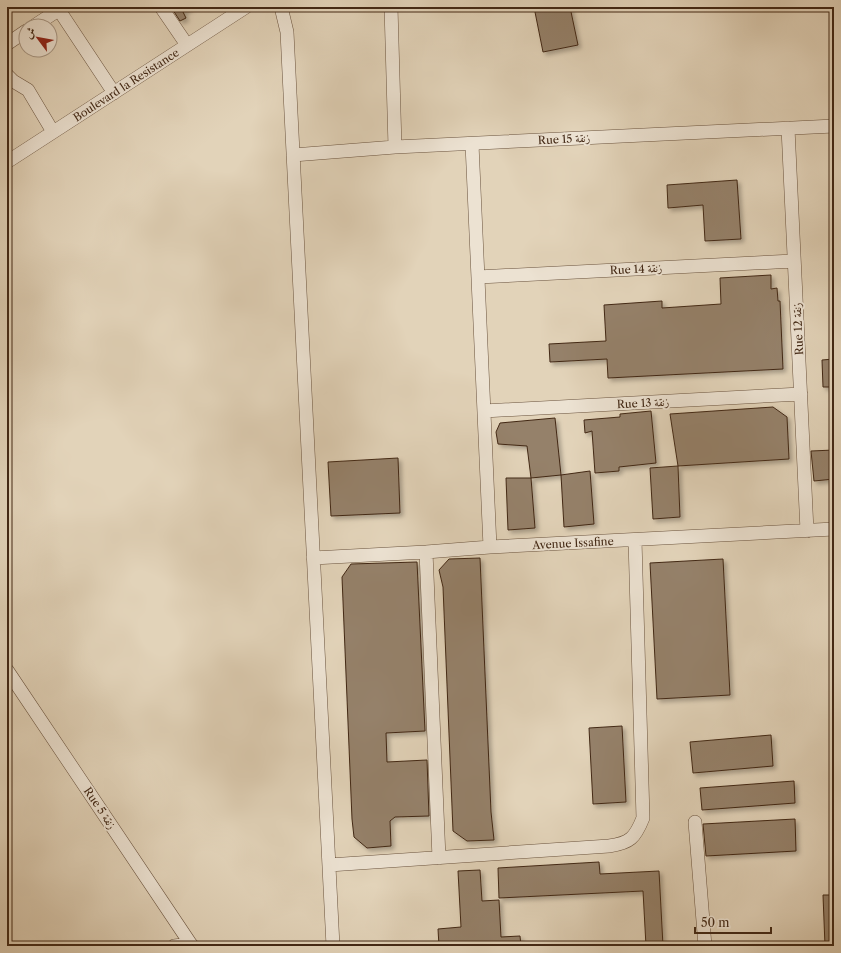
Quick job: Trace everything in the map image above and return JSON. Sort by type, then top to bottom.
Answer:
[{"type":"street","points":[[161,7],[187,45]]},
{"type":"street","name":"Boulevard la Resistance","points":[[7,162],[246,7]]},
{"type":"street","points":[[281,7],[287,32],[294,155],[333,946]]},
{"type":"street","points":[[391,7],[395,147]]},
{"type":"street","points":[[46,18],[61,8],[114,93]]},
{"type":"street","points":[[7,44],[18,36]]},
{"type":"street","points":[[7,74],[13,81],[28,90],[53,132]]},
{"type":"street","name":"Rue 15 زنقة","points":[[294,155],[395,147],[834,126]]},
{"type":"street","name":"Rue 12 زنقة","points":[[788,128],[807,531]]},
{"type":"street","points":[[472,144],[490,547]]},
{"type":"street","name":"Rue 14 زنقة","points":[[478,277],[794,261]]},
{"type":"street","name":"Rue 13 زنقة","points":[[484,411],[801,394]]},
{"type":"street","name":"Avenue Issafine","points":[[313,558],[834,529]]},
{"type":"street","points":[[329,865],[610,846],[623,844],[631,840],[638,831],[644,818],[634,540]]},
{"type":"street","points":[[426,552],[439,858]]},
{"type":"street","name":"Rue 5 زنقة","points":[[7,670],[192,945]]},
{"type":"street","points":[[695,822],[705,946]]},
{"type":"street","points":[[174,946],[192,945]]},
{"type":"building","points":[[171,7],[191,7],[183,12],[186,18],[180,21]]},
{"type":"building","points":[[534,7],[570,7],[578,45],[543,52]]},
{"type":"building","points":[[737,180],[741,239],[705,241],[703,205],[668,208],[667,185]]},
{"type":"building","points":[[771,275],[771,289],[777,288],[778,301],[780,301],[783,369],[608,378],[607,359],[550,362],[549,344],[606,341],[604,305],[662,301],[662,308],[721,304],[720,278]]},
{"type":"building","points":[[834,359],[834,387],[823,387],[822,360]]},
{"type":"building","points":[[773,407],[787,417],[789,459],[678,466],[670,414]]},
{"type":"building","points":[[651,411],[656,463],[619,467],[619,471],[595,473],[592,431],[585,433],[584,420],[620,417],[620,414]]},
{"type":"building","points":[[555,418],[561,475],[531,478],[527,446],[498,444],[496,432],[500,423]]},
{"type":"building","points":[[834,450],[834,479],[814,481],[811,451]]},
{"type":"building","points":[[398,458],[400,513],[331,516],[328,462]]},
{"type":"building","points":[[678,466],[680,517],[653,519],[650,468]]},
{"type":"building","points":[[590,471],[594,524],[564,527],[561,475]]},
{"type":"building","points":[[506,478],[531,478],[535,528],[508,530]]},
{"type":"building","points":[[480,558],[491,812],[494,840],[467,841],[453,831],[443,587],[439,570],[449,559]]},
{"type":"building","points":[[723,559],[730,695],[657,699],[650,563]]},
{"type":"building","points":[[417,562],[425,731],[386,733],[387,762],[427,760],[429,816],[395,817],[390,821],[391,846],[367,848],[354,837],[352,819],[342,577],[351,564]]},
{"type":"building","points":[[622,726],[626,802],[593,804],[589,728]]},
{"type":"building","points":[[771,735],[773,766],[693,773],[690,742]]},
{"type":"building","points":[[794,781],[795,803],[702,810],[700,788]]},
{"type":"building","points":[[795,819],[796,851],[706,856],[703,824]]},
{"type":"building","points":[[599,862],[600,874],[659,871],[663,946],[646,946],[643,891],[499,898],[498,868]]},
{"type":"building","points":[[480,870],[482,901],[499,900],[501,937],[520,936],[521,946],[439,946],[438,929],[461,927],[458,871]]},
{"type":"building","points":[[823,895],[834,895],[834,946],[825,946]]}]
